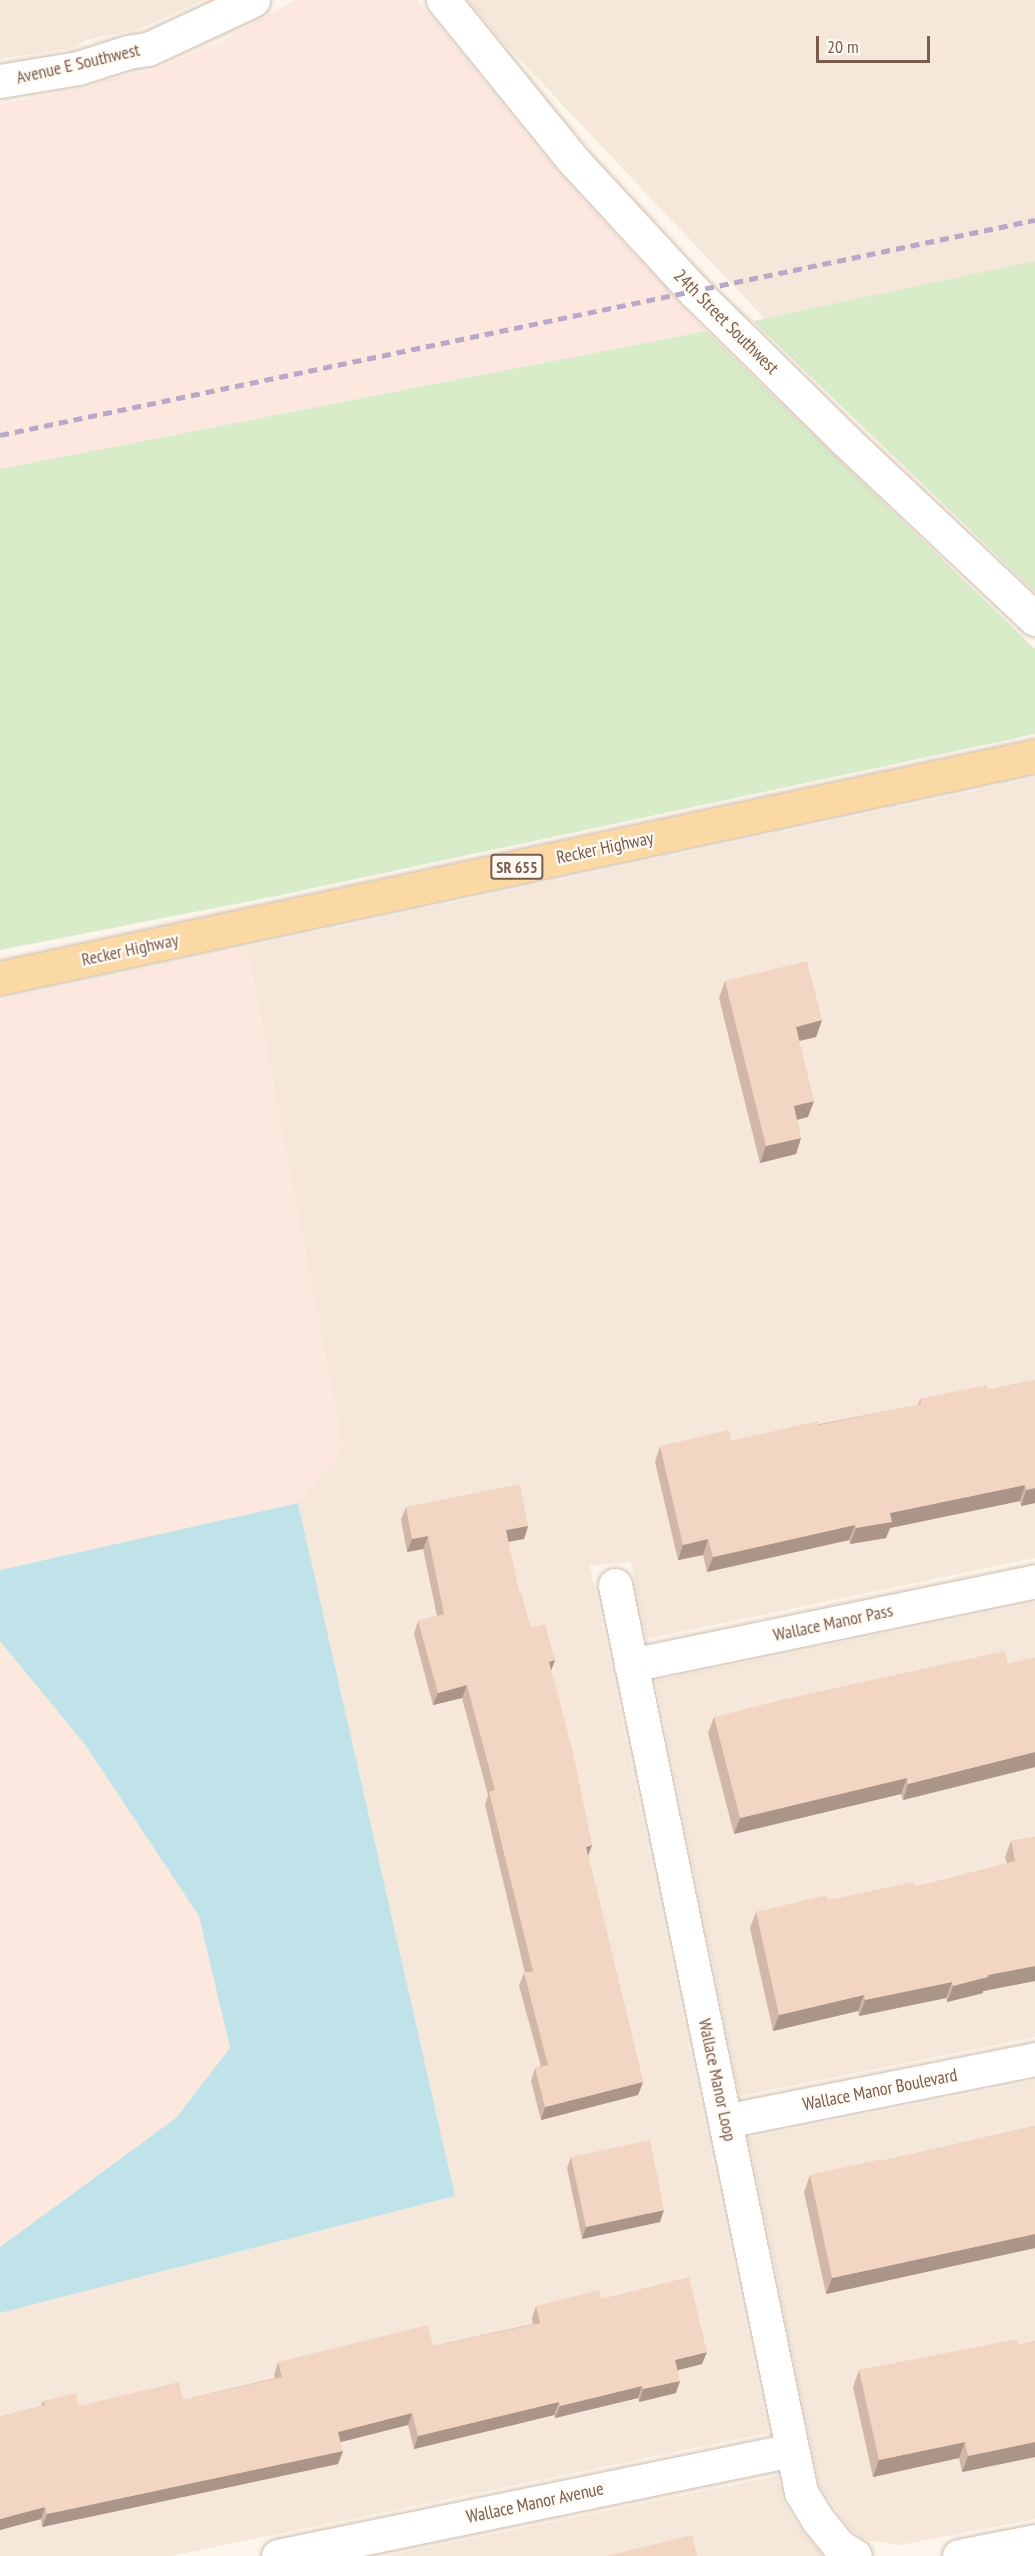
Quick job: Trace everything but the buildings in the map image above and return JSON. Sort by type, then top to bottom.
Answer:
[{"type":"main road","name":"Recker Highway","points":[[0,978],[1035,756]]},
{"type":"street","name":"Avenue E Southwest","points":[[0,81],[78,68],[128,52],[148,49],[253,0]]},
{"type":"street","name":"24th Street Southwest","points":[[442,0],[574,161],[694,291],[843,438],[1035,619]]},
{"type":"street","name":"Wallace Manor Pass","points":[[631,1665],[1035,1581]]},
{"type":"street","name":"Wallace Manor Loop","points":[[615,1585],[801,2492],[818,2520],[838,2545],[855,2556]]},
{"type":"street","name":"Wallace Manor Boulevard","points":[[725,2121],[1035,2059]]},
{"type":"street","name":"Wallace Manor Avenue","points":[[278,2556],[792,2450]]},
{"type":"street","points":[[959,2556],[1035,2541]]},
{"type":"shaded area","points":[[0,0],[204,0],[139,29],[90,39],[72,48],[0,59]]},
{"type":"shaded area","points":[[295,0],[417,0],[559,174],[706,331],[0,469],[0,104],[88,88],[105,80],[154,70],[223,40]]},
{"type":"shaded area","points":[[468,0],[1035,0],[1035,261],[765,319],[505,44]]},
{"type":"shaded area","points":[[1035,778],[1035,1558],[647,1639],[631,1562],[590,1566],[768,2433],[171,2556],[0,2556],[0,2313],[455,2196],[298,1503],[343,1449],[247,947]]},
{"type":"shaded area","points":[[247,947],[343,1449],[298,1503],[0,1570],[0,1000]]},
{"type":"shaded area","points":[[1035,1603],[1035,2037],[740,2096],[656,1681]]},
{"type":"shaded area","points":[[0,1641],[86,1746],[199,1916],[230,2048],[176,2118],[0,2247]]},
{"type":"shaded area","points":[[1035,2081],[1035,2519],[901,2545],[867,2540],[851,2530],[820,2486],[749,2138]]},
{"type":"shaded area","points":[[777,2476],[783,2502],[803,2533],[823,2556],[386,2556]]},
{"type":"green space","points":[[1035,261],[1035,592],[753,321]]},
{"type":"green space","points":[[706,331],[1035,649],[1035,734],[276,896],[0,950],[0,469]]},
{"type":"water","points":[[298,1503],[455,2196],[0,2313],[0,2247],[176,2118],[230,2048],[199,1916],[86,1746],[0,1641],[0,1570]]},
{"type":"railway","points":[[0,435],[1035,220]]}]
